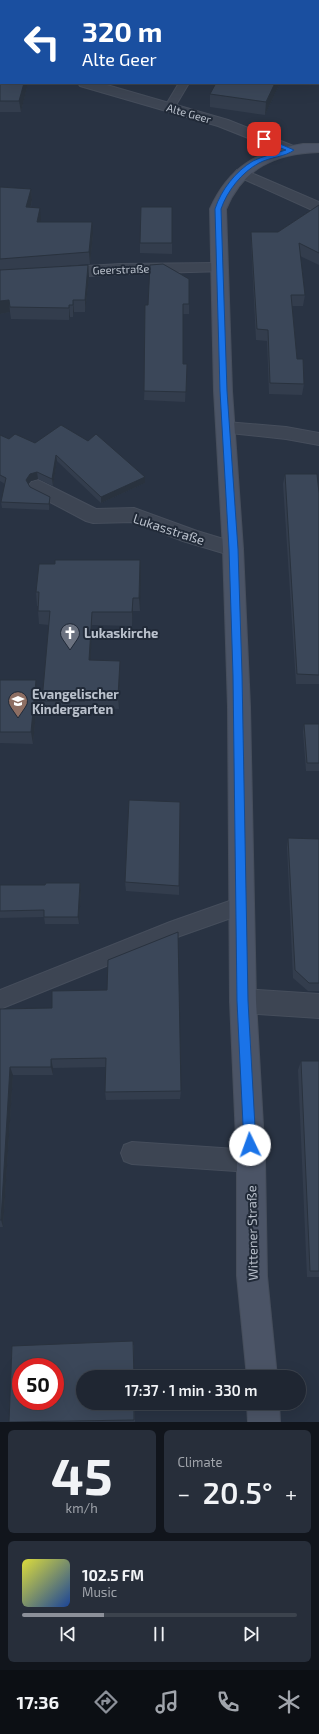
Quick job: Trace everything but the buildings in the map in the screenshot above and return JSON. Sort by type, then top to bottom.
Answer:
[{"type":"main road","name":"Wittener Straße","points":[[262,1370],[252,1276],[251,1161],[243,1001],[239,707],[234,549],[226,428],[218,209],[222,196],[242,173],[256,162],[291,150],[319,148]]},
{"type":"main road","points":[[263,1410],[264,1422]]},
{"type":"street","name":"Alte Geer","points":[[88,84],[223,123],[291,150]]},
{"type":"street","points":[[242,173],[319,208]]},
{"type":"street","name":"Geerstraße","points":[[0,276],[121,268],[219,268]]},
{"type":"street","points":[[226,428],[286,433],[319,439]]},
{"type":"street","name":"Lukasstraße","points":[[38,487],[93,516],[134,515],[190,536],[234,549]]},
{"type":"street","points":[[243,1001],[319,1006]]},
{"type":"lane","points":[[170,108],[183,84]]},
{"type":"lane","points":[[0,1000],[177,928],[242,906]]},
{"type":"lane","points":[[132,1153],[251,1161]]},
{"type":"place","name":"Lukaskirche","points":[[70,650]]},
{"type":"place","name":"Evangelischer Kindergarten","points":[[18,718]]},
{"type":"route","points":[[250,1145],[243,1001],[239,707],[234,549],[223,391],[218,209],[222,196],[228,187],[242,173],[256,162],[272,155],[291,150],[264,139]]}]
